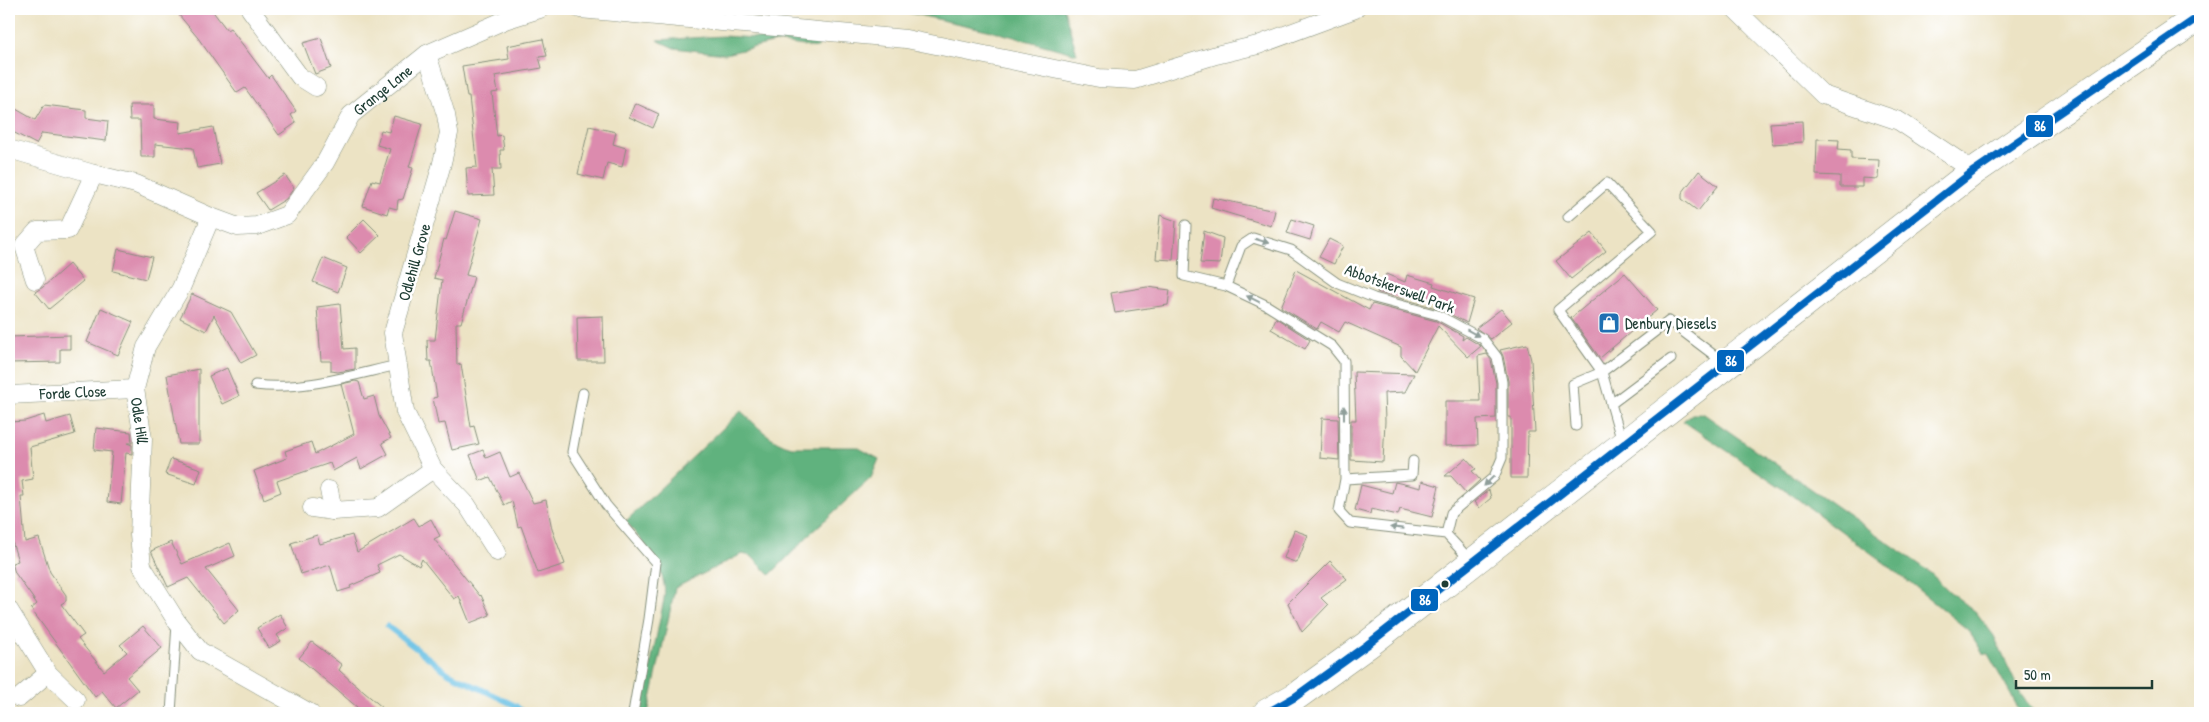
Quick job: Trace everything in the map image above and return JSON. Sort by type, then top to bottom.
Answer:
[{"type":"main road","points":[[1267,713],[1295,697],[1367,644],[1974,171],[2200,16]]},
{"type":"street","points":[[250,9],[300,77],[316,87]]},
{"type":"street","name":"Grange Lane","points":[[211,217],[238,227],[257,226],[287,215],[325,163],[351,115],[427,54],[503,14],[540,9]]},
{"type":"street","points":[[580,9],[906,38],[1099,78],[1135,80],[1216,55],[1258,45],[1354,9]]},
{"type":"street","points":[[1735,9],[1823,95],[1900,120],[1974,171]]},
{"type":"street","name":"Odlehill Grove","points":[[427,54],[446,114],[449,133],[393,333],[405,412],[433,469],[467,504],[498,552]]},
{"type":"street","points":[[9,149],[94,174],[136,184],[211,217]]},
{"type":"street","points":[[35,280],[24,246],[37,231],[68,230],[94,174]]},
{"type":"street","name":"Odle Hill","points":[[211,217],[181,288],[146,347],[135,389],[143,439],[139,534],[142,566],[177,622],[200,651],[310,713]]},
{"type":"street","name":"Forde Close","points":[[9,395],[135,389]]},
{"type":"street","points":[[312,508],[333,511],[378,508],[433,469]]},
{"type":"street","points":[[329,490],[333,511]]},
{"type":"street","points":[[9,610],[48,673],[76,700]]},
{"type":"street","points":[[19,698],[48,673]]},
{"type":"lane","points":[[1568,217],[1607,183],[1652,231],[1558,310],[1602,372],[1622,445]]},
{"type":"lane","points":[[1186,226],[1184,276],[1226,286],[1266,305],[1332,346],[1344,362],[1345,480],[1339,511],[1350,523],[1446,534],[1472,562]]},
{"type":"lane","name":"Abbotskerswell Park","points":[[1226,286],[1241,246],[1253,238],[1291,250],[1338,283],[1374,298],[1438,315],[1483,339],[1497,357],[1502,382],[1502,458],[1494,477],[1451,513],[1446,534]]},
{"type":"lane","points":[[1576,426],[1573,384],[1602,372],[1669,321],[1725,364]]},
{"type":"lane","points":[[1611,404],[1671,359]]},
{"type":"lane","points":[[256,385],[276,388],[398,366]]},
{"type":"lane","points":[[583,393],[572,452],[606,505],[656,563],[649,619],[633,713]]},
{"type":"lane","points":[[1345,480],[1412,475],[1413,461]]},
{"type":"lane","points":[[171,713],[177,622]]},
{"type":"green space","points":[[891,9],[1064,9],[1077,54],[992,31]]},
{"type":"green space","points":[[723,36],[819,42],[818,48],[776,42],[725,54],[674,48],[657,40]]},
{"type":"green space","points":[[741,411],[765,433],[784,445],[792,447],[857,447],[879,459],[871,478],[812,532],[770,575],[751,556],[742,554],[675,588],[648,713],[641,713],[664,599],[664,588],[653,557],[626,521]]},
{"type":"green space","points":[[1692,414],[1704,414],[1926,569],[1950,592],[1976,612],[1994,636],[2021,695],[2036,713],[2021,713],[1988,654],[1983,653],[1968,630],[1890,567],[1788,492],[1683,421]]},
{"type":"building","points":[[174,9],[211,9],[227,30],[230,28],[268,78],[271,75],[296,111],[291,115],[296,123],[279,135],[245,88],[237,93],[198,38]]},
{"type":"building","points":[[321,38],[331,68],[315,74],[303,43]]},
{"type":"building","points":[[543,39],[547,56],[539,57],[542,68],[495,76],[498,92],[492,93],[497,136],[502,135],[504,150],[500,150],[501,169],[492,169],[494,195],[468,196],[466,168],[477,167],[469,97],[467,97],[462,66],[509,59],[507,46]]},
{"type":"building","points":[[635,103],[659,114],[653,128],[629,117]]},
{"type":"building","points":[[9,105],[35,120],[44,105],[86,110],[86,118],[108,121],[106,141],[42,133],[36,144],[9,130]]},
{"type":"building","points":[[129,105],[154,105],[154,119],[181,122],[180,133],[213,127],[220,164],[197,168],[193,148],[155,144],[155,157],[141,157],[140,120],[130,120]]},
{"type":"building","points":[[394,116],[422,124],[409,167],[413,168],[403,199],[398,200],[397,209],[389,207],[387,214],[363,206],[372,180],[380,182],[390,149],[377,145],[381,130],[389,132]]},
{"type":"building","points":[[1802,121],[1803,142],[1772,144],[1770,123]]},
{"type":"building","points":[[589,126],[616,132],[613,144],[626,148],[622,167],[607,163],[603,180],[578,174]]},
{"type":"building","points":[[1817,139],[1839,140],[1838,149],[1851,150],[1851,159],[1879,160],[1878,179],[1862,178],[1862,187],[1840,187],[1840,176],[1816,175]]},
{"type":"building","points":[[1699,171],[1718,186],[1698,211],[1682,199],[1682,193]]},
{"type":"building","points":[[285,175],[294,188],[286,199],[268,210],[256,193]]},
{"type":"building","points":[[1213,198],[1275,211],[1271,226],[1211,208]]},
{"type":"building","points":[[455,211],[482,219],[466,275],[474,277],[461,323],[456,323],[457,365],[461,364],[471,427],[474,426],[479,444],[452,450],[445,423],[438,424],[433,398],[437,397],[431,361],[428,361],[427,340],[435,340],[442,280],[434,278],[444,239],[446,240]]},
{"type":"building","points":[[1160,215],[1176,221],[1173,260],[1156,259]]},
{"type":"building","points":[[364,219],[380,235],[361,253],[346,237]]},
{"type":"building","points":[[1292,219],[1314,226],[1310,240],[1287,233]]},
{"type":"building","points":[[1204,231],[1223,238],[1220,264],[1200,263]]},
{"type":"building","points":[[1592,233],[1606,251],[1571,279],[1556,261]]},
{"type":"building","points":[[1329,239],[1343,246],[1334,264],[1319,257]]},
{"type":"building","points":[[118,249],[152,257],[146,279],[113,271]]},
{"type":"building","points":[[323,258],[347,268],[338,292],[313,282]]},
{"type":"building","points":[[69,264],[83,281],[49,309],[35,292]]},
{"type":"building","points":[[1296,270],[1369,310],[1372,304],[1436,321],[1463,336],[1462,340],[1466,337],[1481,346],[1468,357],[1438,326],[1415,371],[1401,356],[1401,347],[1345,322],[1339,332],[1321,322],[1317,329],[1281,307]]},
{"type":"building","points":[[1625,273],[1657,310],[1600,358],[1571,318]]},
{"type":"building","points":[[1386,274],[1405,282],[1407,275],[1434,283],[1433,286],[1474,299],[1467,323],[1440,309],[1377,292]]},
{"type":"building","points":[[1147,287],[1170,290],[1168,305],[1115,313],[1111,293]]},
{"type":"building","points":[[192,294],[231,312],[256,355],[241,363],[214,315],[206,331],[180,318]]},
{"type":"building","points":[[340,304],[344,349],[355,348],[355,369],[338,372],[331,371],[331,361],[321,361],[317,307]]},
{"type":"building","points":[[101,308],[133,322],[118,355],[87,342]]},
{"type":"building","points":[[1501,309],[1512,322],[1491,339],[1476,328]]},
{"type":"building","points":[[603,316],[604,361],[578,361],[577,317]]},
{"type":"building","points":[[1276,318],[1310,340],[1305,349],[1271,329]]},
{"type":"building","points":[[70,335],[70,349],[60,349],[60,362],[9,363],[9,337]]},
{"type":"building","points":[[1527,344],[1531,360],[1535,432],[1528,432],[1527,478],[1511,478],[1511,417],[1508,417],[1508,381],[1500,350]]},
{"type":"building","points":[[1487,354],[1491,360],[1496,383],[1496,418],[1477,419],[1478,445],[1445,446],[1445,401],[1480,401],[1478,356]]},
{"type":"building","points":[[227,368],[239,396],[222,404],[209,376]]},
{"type":"building","points":[[199,369],[199,444],[179,444],[167,375]]},
{"type":"building","points":[[1354,372],[1414,374],[1405,392],[1384,393],[1383,462],[1351,460],[1351,420],[1356,420]]},
{"type":"building","points":[[359,382],[364,399],[374,396],[379,416],[391,438],[382,443],[388,454],[361,469],[357,458],[333,471],[330,463],[277,481],[281,492],[264,499],[254,471],[287,458],[285,451],[311,442],[315,454],[354,434],[341,384]]},
{"type":"building","points":[[44,415],[46,423],[70,416],[75,434],[30,447],[33,479],[22,481],[24,496],[21,496],[25,542],[39,538],[50,572],[66,595],[66,601],[61,604],[84,635],[78,639],[104,671],[127,652],[120,645],[143,626],[162,648],[127,677],[138,690],[116,708],[102,691],[95,697],[31,609],[37,604],[15,573],[12,563],[18,561],[9,532],[9,422],[25,421]]},
{"type":"building","points":[[1322,418],[1338,419],[1339,460],[1320,458]]},
{"type":"building","points":[[96,428],[131,432],[132,443],[127,443],[132,445],[132,454],[126,453],[121,504],[107,502],[112,452],[94,450]]},
{"type":"building","points":[[483,450],[486,458],[500,452],[510,477],[519,473],[533,503],[546,500],[552,529],[565,564],[538,573],[521,526],[518,527],[512,501],[504,505],[490,477],[480,481],[470,455]]},
{"type":"building","points":[[1466,458],[1476,469],[1472,471],[1480,480],[1466,493],[1451,476],[1445,476]]},
{"type":"building","points":[[171,459],[201,469],[196,484],[165,474]]},
{"type":"building","points":[[1422,481],[1439,486],[1432,517],[1400,509],[1398,515],[1371,509],[1370,514],[1355,510],[1361,485],[1392,493],[1395,482],[1421,488]]},
{"type":"building","points":[[1489,490],[1491,498],[1479,508],[1474,502]]},
{"type":"building","points":[[414,518],[419,526],[431,519],[440,536],[434,539],[481,595],[490,615],[470,623],[459,596],[454,599],[422,559],[419,566],[399,554],[377,565],[380,573],[350,586],[351,588],[338,592],[330,565],[301,574],[291,543],[317,535],[320,544],[352,535],[357,552]]},
{"type":"building","points":[[1294,530],[1308,535],[1297,563],[1284,558]]},
{"type":"building","points":[[171,542],[182,564],[230,543],[235,556],[206,569],[239,610],[224,623],[188,578],[168,587],[151,551]]},
{"type":"building","points":[[1330,561],[1347,579],[1321,598],[1328,605],[1302,632],[1288,603]]},
{"type":"building","points":[[280,614],[288,628],[277,635],[281,641],[269,648],[257,628]]},
{"type":"building","points":[[312,642],[342,665],[339,670],[389,713],[364,713],[299,658]]},
{"type":"waterway","points":[[387,626],[448,673],[516,706],[524,713]]},
{"type":"transit line","name":"86","points":[[1267,713],[1295,697],[1367,645],[1974,171],[2200,16]]},
{"type":"place","name":"Denbury Diesels","points":[[1609,323]]}]
